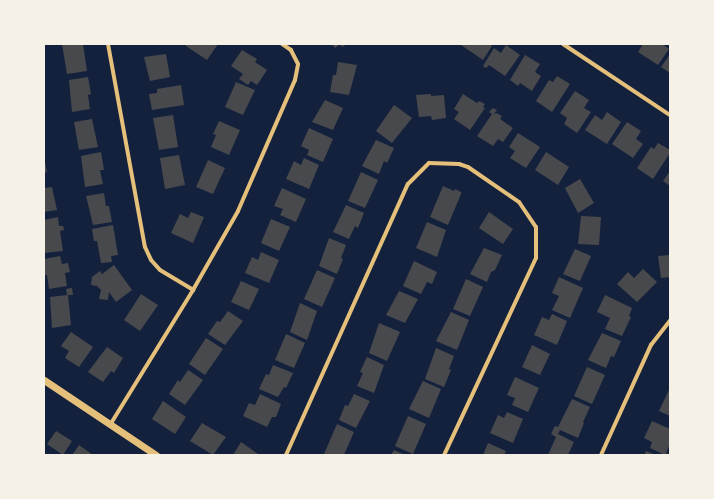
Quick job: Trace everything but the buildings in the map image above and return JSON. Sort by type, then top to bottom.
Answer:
[{"type":"street","points":[[108,44],[145,247],[151,260],[160,270],[193,290]]},
{"type":"street","points":[[110,425],[193,290],[238,211],[295,80],[298,64],[291,50],[282,44]]},
{"type":"street","points":[[563,44],[670,115]]},
{"type":"street","points":[[286,455],[408,184],[429,163],[459,164],[468,167],[519,202],[536,227],[536,258],[444,455]]},
{"type":"street","points":[[601,455],[651,346],[670,321]]},
{"type":"street","points":[[44,380],[156,455]]}]
